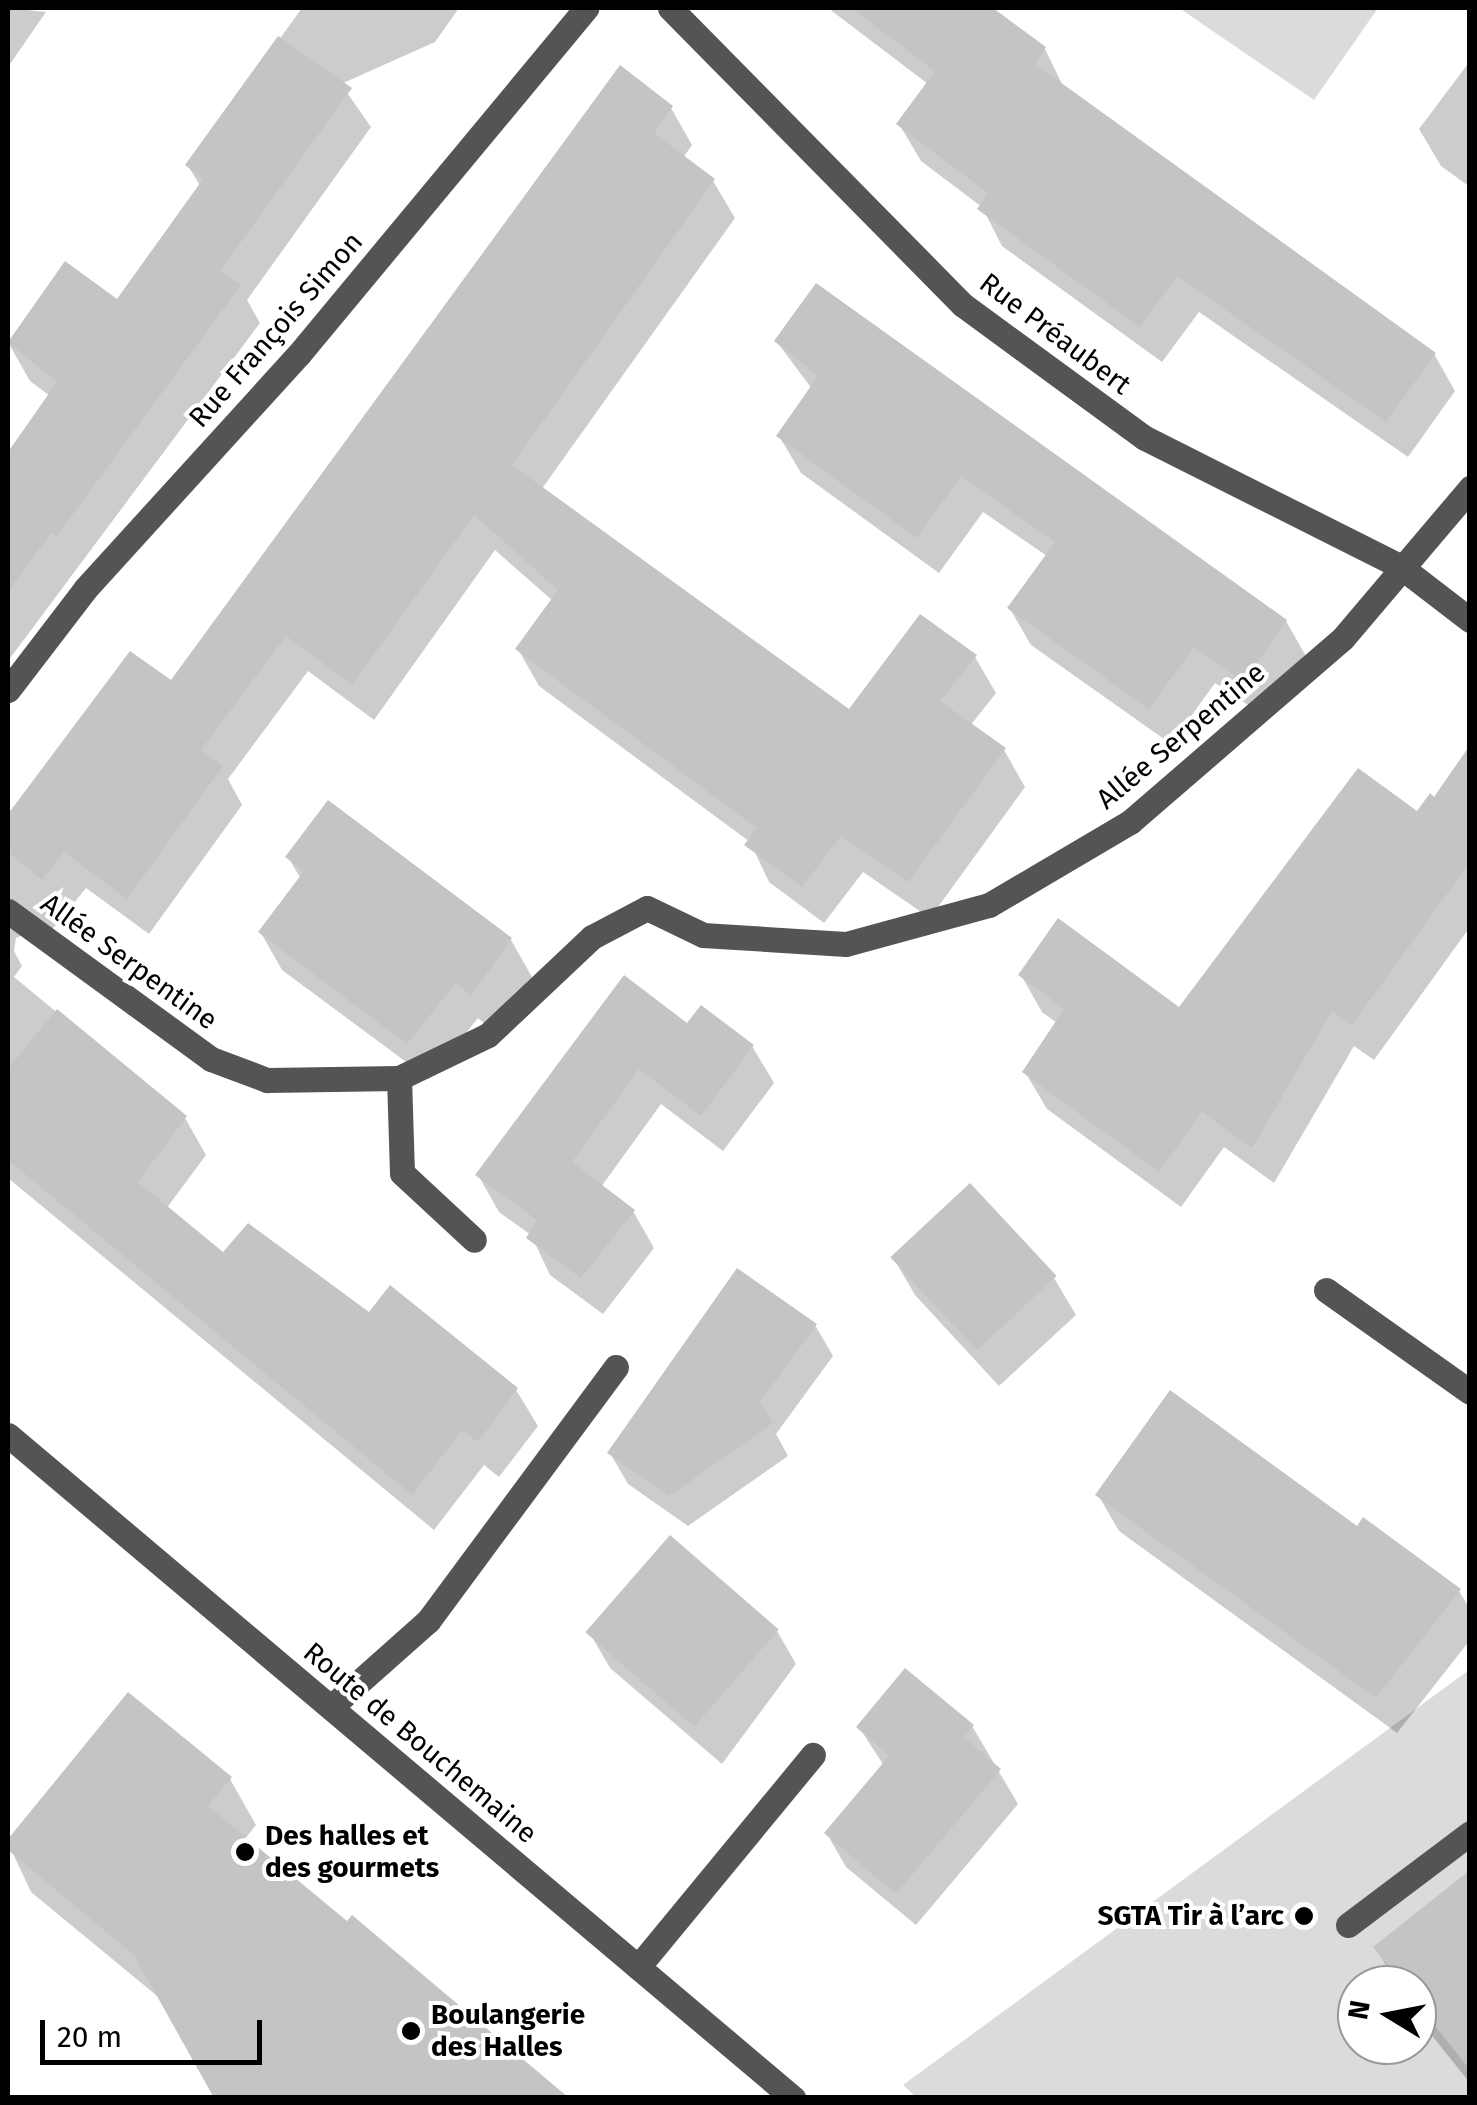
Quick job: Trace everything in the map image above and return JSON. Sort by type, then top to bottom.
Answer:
[{"type":"street","name":"Rue François Simon","points":[[8,690],[86,588],[299,354],[586,8]]},
{"type":"street","name":"Rue Préaubert","points":[[670,8],[964,305],[1145,438],[1400,567],[1470,620]]},
{"type":"street","points":[[1400,567],[1470,488]]},
{"type":"street","name":"Allée Serpentine","points":[[8,911],[210,1059],[267,1080],[399,1078],[488,1035],[592,937],[647,908],[704,934],[846,944],[989,905],[1130,822],[1343,638],[1400,567]]},
{"type":"street","points":[[399,1078],[402,1173],[474,1240]]},
{"type":"street","points":[[1326,1290],[1470,1392]]},
{"type":"street","points":[[330,1707],[428,1621],[616,1367]]},
{"type":"street","name":"Route de Bouchemaine","points":[[8,1435],[793,2098]]},
{"type":"street","points":[[638,1967],[813,1755]]},
{"type":"street","points":[[1348,1925],[1470,1833]]},
{"type":"shaded area","points":[[1179,8],[1378,8],[1314,100]]},
{"type":"shaded area","name":"SGTA Tir à l’arc","points":[[1469,1670],[1469,2097],[917,2098],[903,2085]]},
{"type":"building","points":[[851,8],[993,8],[1046,47],[1035,64],[1436,353],[1386,422],[1177,276],[1140,327],[977,209],[988,193],[896,124],[935,71]]},
{"type":"building","points":[[278,36],[352,88],[220,271],[241,285],[57,536],[52,532],[8,591],[8,452],[57,382],[8,342],[65,261],[117,299],[203,179],[185,165]]},
{"type":"building","points":[[620,65],[673,106],[654,133],[715,179],[512,465],[849,709],[920,614],[977,655],[940,701],[1006,748],[908,882],[841,836],[802,887],[744,845],[757,828],[515,649],[558,590],[474,515],[352,685],[286,636],[201,750],[223,766],[127,899],[64,852],[42,880],[8,852],[8,814],[130,651],[171,680]]},
{"type":"building","points":[[816,283],[1287,620],[1244,682],[1194,647],[1149,709],[1007,608],[1055,542],[961,476],[917,538],[776,436],[818,376],[774,341]]},
{"type":"building","points":[[1470,745],[1470,862],[1352,1025],[1332,1011],[1252,1148],[1202,1112],[1159,1172],[1022,1072],[1064,1009],[1018,975],[1058,918],[1179,1007],[1358,768],[1417,811],[1430,793],[1434,797]]},
{"type":"building","points":[[328,800],[512,938],[471,996],[456,983],[407,1044],[258,932],[304,871],[285,857]]},
{"type":"building","points":[[624,975],[687,1023],[701,1005],[754,1045],[701,1116],[639,1069],[572,1162],[635,1210],[581,1278],[526,1238],[537,1220],[475,1175]]},
{"type":"building","points":[[57,1009],[187,1116],[138,1182],[223,1252],[248,1223],[369,1312],[390,1285],[518,1388],[478,1442],[462,1430],[412,1495],[8,1160],[8,1069]]},
{"type":"building","points":[[970,1183],[1057,1276],[977,1350],[890,1257]]},
{"type":"building","points":[[737,1268],[817,1324],[760,1402],[773,1423],[669,1496],[607,1453]]},
{"type":"building","points":[[1170,1390],[1357,1526],[1363,1517],[1461,1589],[1376,1698],[1095,1495]]},
{"type":"building","points":[[670,1535],[779,1629],[694,1727],[585,1632]]},
{"type":"building","points":[[905,1668],[974,1725],[964,1737],[1001,1769],[896,1894],[824,1833],[889,1756],[856,1727]]},
{"type":"building","points":[[128,1692],[232,1777],[208,1806],[347,1921],[352,1915],[569,2098],[214,2098],[134,1955],[8,1850],[8,1839]]},
{"type":"building","points":[[1470,1870],[1470,2070],[1437,2028],[1437,1965],[1387,1965],[1373,1947]]},
{"type":"place","name":"Des halles et des gourmets","points":[[245,1852]]},
{"type":"place","name":"SGTA Tir à l’arc","points":[[1304,1916]]},
{"type":"place","name":"Boulangerie des Halles","points":[[411,2031]]}]
